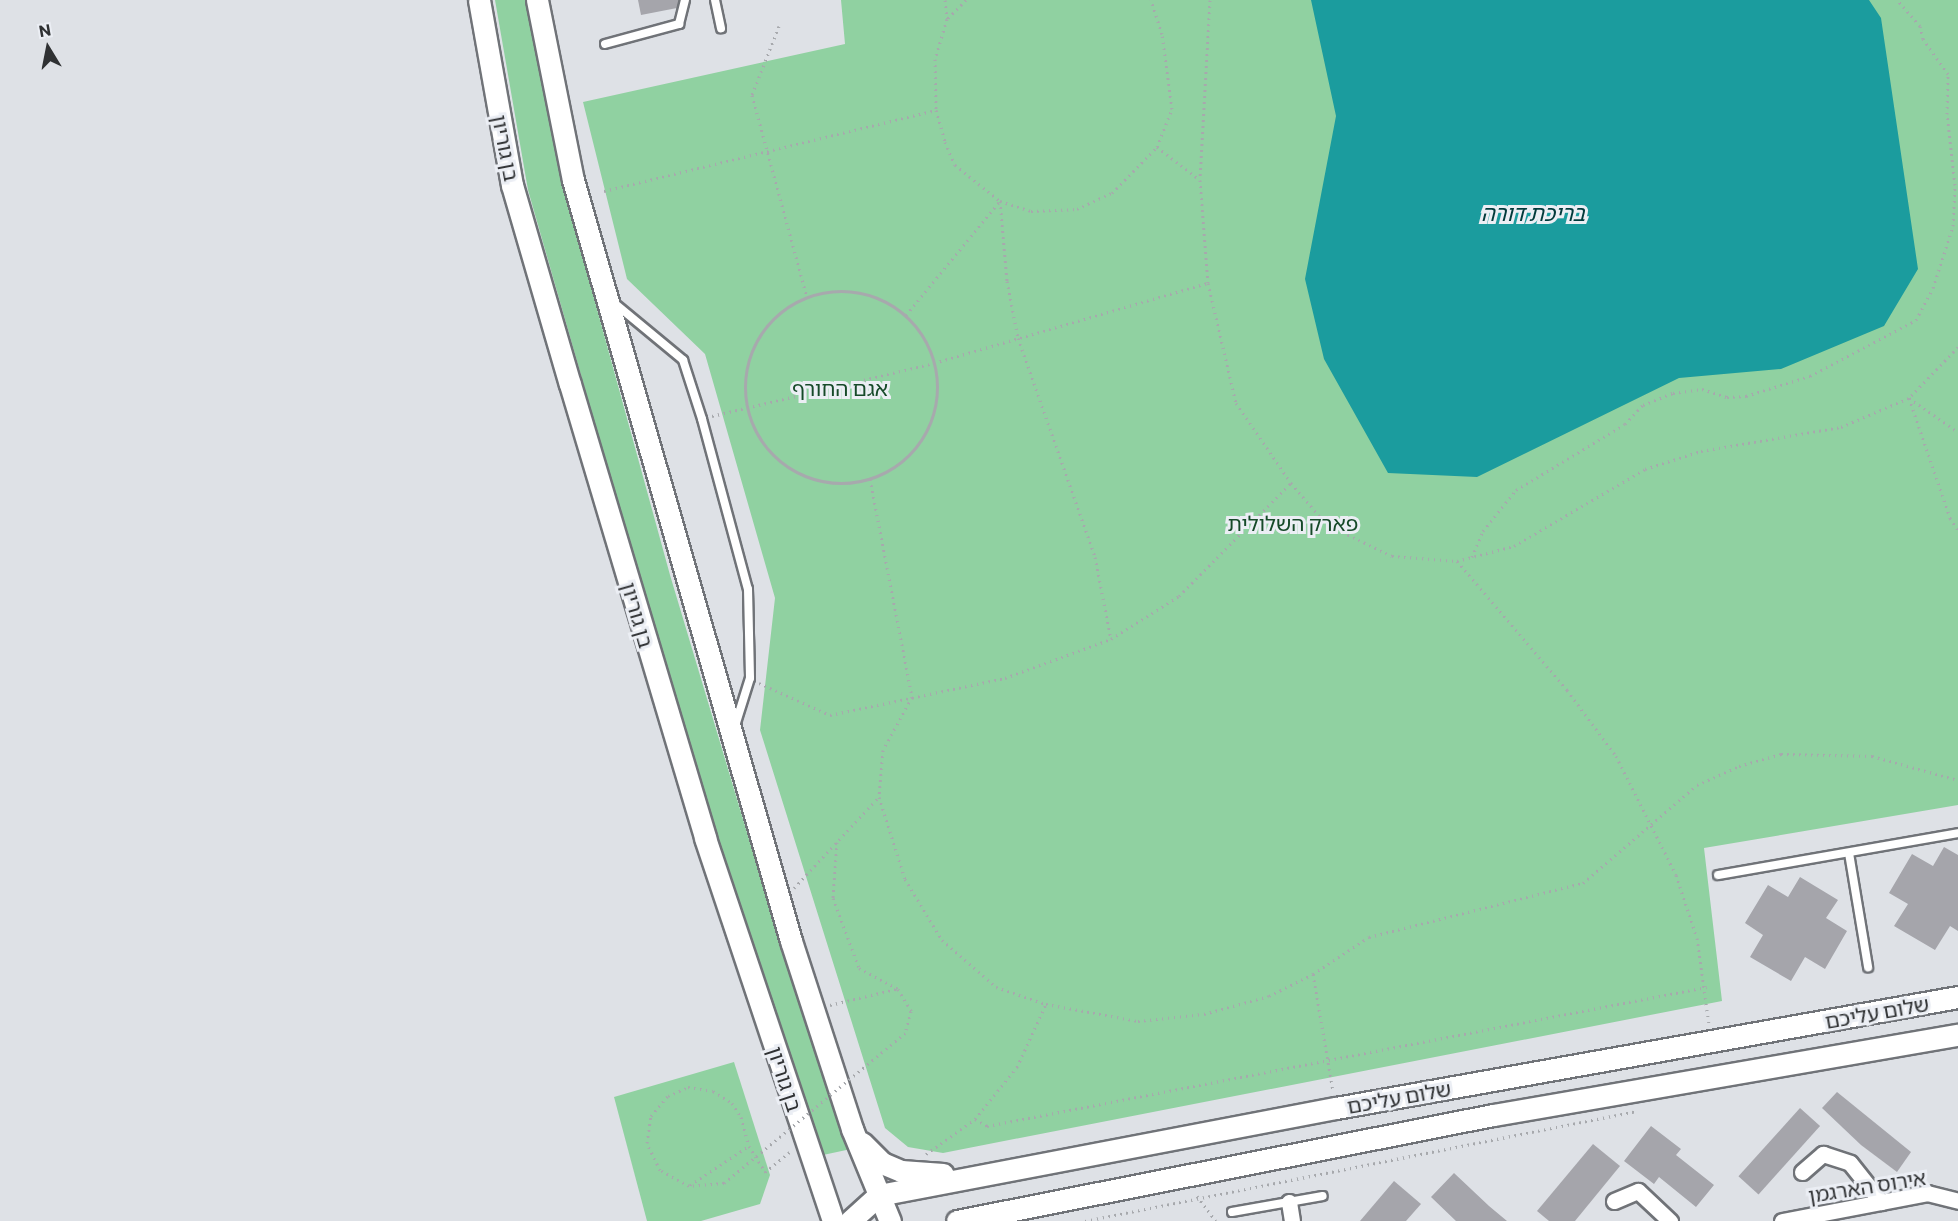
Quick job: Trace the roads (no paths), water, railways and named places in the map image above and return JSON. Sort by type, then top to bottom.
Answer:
[{"type":"main road","name":"בן גוריון","points":[[479,0],[515,196],[681,762],[833,1221]]},
{"type":"main road","points":[[537,0],[573,180],[780,902],[852,1129],[890,1221]]},
{"type":"main road","name":"שלום עליכם","points":[[879,1195],[1336,1108],[1711,1043],[1958,997]]},
{"type":"main road","name":"שלום עליכם","points":[[961,1221],[1493,1115],[1958,1035]]},
{"type":"main road","points":[[852,1129],[882,1163],[901,1171],[980,1175]]},
{"type":"main road","points":[[850,1221],[879,1195]]},
{"type":"street","points":[[1802,1172],[1823,1154],[1850,1163],[1881,1202]]},
{"type":"street","points":[[1614,1201],[1638,1191],[1670,1221]]},
{"type":"street","name":"אירוס הארגמן","points":[[1784,1221],[1927,1193],[1958,1201]]},
{"type":"street","points":[[1288,1203],[1292,1221]]},
{"type":"lane","points":[[605,44],[679,24],[685,0]]},
{"type":"lane","points":[[716,0],[722,28]]},
{"type":"lane","points":[[606,296],[683,360],[702,419],[748,589],[750,678],[733,733]]},
{"type":"lane","points":[[1718,876],[1958,833]]},
{"type":"lane","points":[[1850,853],[1868,967]]},
{"type":"lane","points":[[1232,1212],[1323,1196]]},
{"type":"water","name":"בריכת דורה","points":[[1311,0],[1869,0],[1881,18],[1918,269],[1884,326],[1781,369],[1679,378],[1477,477],[1388,473],[1324,359],[1305,279],[1336,116]]},
{"type":"park label","name":"אגם החורף","points":[[840,388]]},
{"type":"park label","name":"פארק השלולית","points":[[1293,523]]}]
